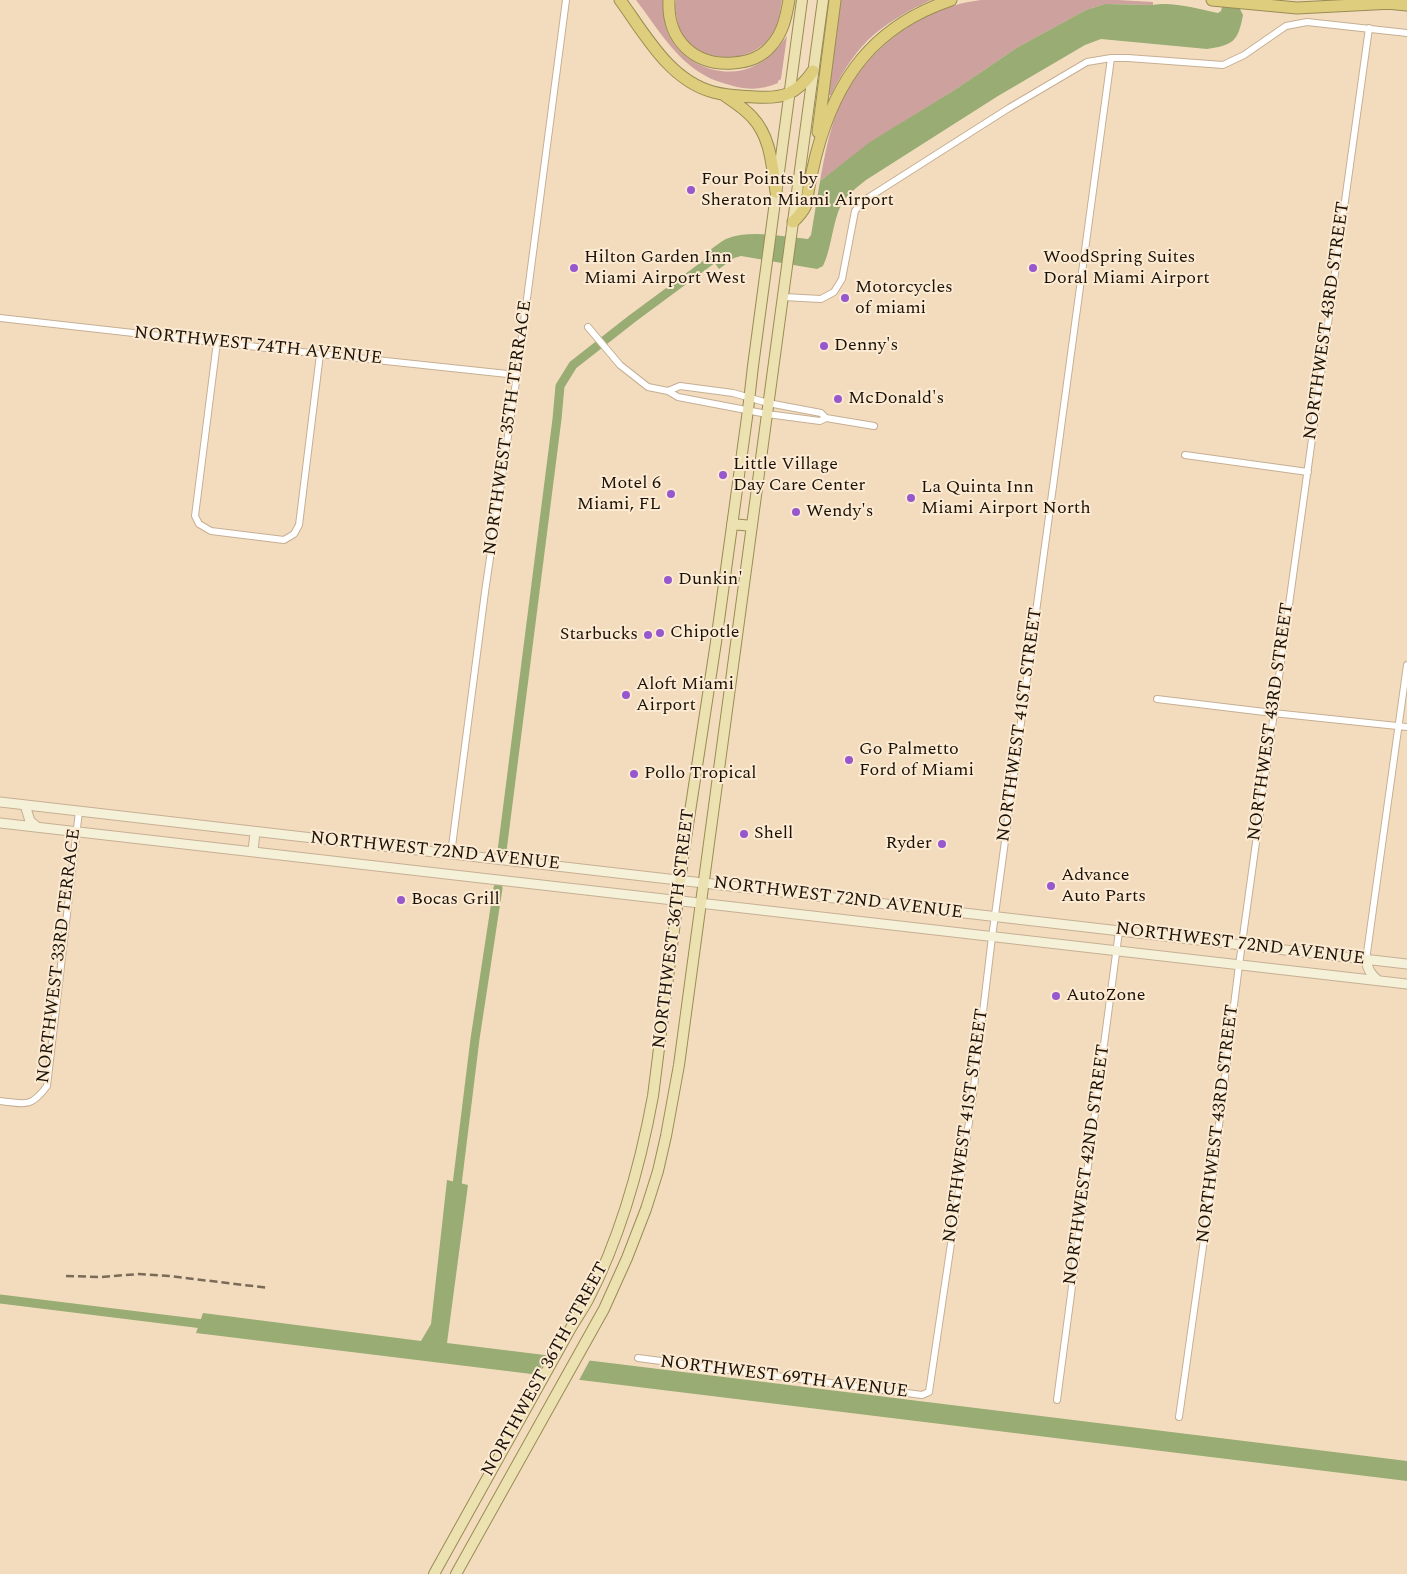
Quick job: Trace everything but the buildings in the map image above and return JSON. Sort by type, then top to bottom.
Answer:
[{"type":"highway","points":[[620,0],[664,60],[681,76],[700,87],[724,95],[773,98],[790,94],[802,85],[813,71]]},
{"type":"highway","points":[[668,0],[671,24],[684,47],[708,62],[723,64],[752,60],[772,46],[785,22],[788,0]]},
{"type":"highway","points":[[816,154],[835,0]]},
{"type":"highway","points":[[793,222],[805,208],[816,154],[827,120],[838,93],[852,70],[863,56],[884,36],[905,21],[927,9],[951,0]]},
{"type":"highway","points":[[1216,0],[1297,8],[1393,4]]},
{"type":"highway","points":[[1362,0],[1407,5]]},
{"type":"highway","points":[[724,95],[752,117],[763,132],[770,154],[776,192]]},
{"type":"main road","name":"NORTHWEST 36TH STREET","points":[[434,1574],[587,1300],[608,1255],[626,1208],[638,1169],[653,1096],[694,783],[750,397],[802,0]]},
{"type":"main road","name":"NORTHWEST 36TH STREET","points":[[456,1574],[604,1309],[627,1258],[658,1171],[679,1065],[823,0]]},
{"type":"main road","points":[[732,524],[752,526]]},
{"type":"main road","name":"NORTHWEST 72ND AVENUE","points":[[0,802],[1407,964]]},
{"type":"main road","points":[[25,805],[30,821],[37,827]]},
{"type":"main road","name":"NORTHWEST 72ND AVENUE","points":[[0,823],[1407,984]]},
{"type":"main road","points":[[253,852],[255,832]]},
{"type":"main road","points":[[1366,960],[1371,975],[1379,981]]},
{"type":"street","name":"NORTHWEST 35TH TERRACE","points":[[451,854],[566,1]]},
{"type":"street","points":[[783,297],[821,299],[834,292],[842,279],[855,211],[863,201],[1009,108],[1088,62],[1111,58],[1223,65],[1244,55],[1286,26],[1308,22],[1407,33]]},
{"type":"street","name":"NORTHWEST 43RD STREET","points":[[1179,1417],[1210,1197],[1273,713],[1369,28]]},
{"type":"street","name":"NORTHWEST 41ST STREET","points":[[929,1392],[973,1094],[992,937],[1111,58]]},
{"type":"street","name":"NORTHWEST 74TH AVENUE","points":[[0,318],[517,375]]},
{"type":"street","points":[[588,328],[620,365],[648,387],[668,391],[678,397],[748,410],[768,408],[821,413],[826,418],[874,426]]},
{"type":"street","points":[[217,342],[195,516],[199,524],[211,531],[284,540],[294,534],[299,525],[320,354]]},
{"type":"street","points":[[668,391],[680,386],[733,393],[750,397],[768,408],[820,421],[826,418]]},
{"type":"street","points":[[1185,455],[1308,472]]},
{"type":"street","points":[[1366,960],[1407,666]]},
{"type":"street","points":[[1157,699],[1407,727]]},
{"type":"street","name":"NORTHWEST 33RD TERRACE","points":[[0,1101],[26,1104],[38,1098],[47,1086],[79,811]]},
{"type":"street","name":"NORTHWEST 42ND STREET","points":[[1057,1400],[1119,931]]},
{"type":"street","name":"NORTHWEST 69TH AVENUE","points":[[638,1358],[922,1395],[929,1392]]},
{"type":"shaded area","points":[[636,0],[664,0],[665,21],[672,41],[688,58],[710,69],[733,71],[761,63],[777,49],[787,36],[781,79],[778,83],[772,85],[750,89],[733,86],[707,77],[675,51]]},
{"type":"shaded area","points":[[676,0],[782,0],[775,29],[763,45],[750,53],[735,57],[719,57],[705,53],[692,45],[682,34],[677,19]]},
{"type":"shaded area","points":[[841,0],[931,0],[898,17],[868,40],[847,66],[831,95],[828,95]]},
{"type":"shaded area","points":[[981,0],[1118,0],[1153,2],[1153,5],[1105,4],[1086,10],[1018,47],[956,89],[871,142],[820,181],[827,145],[838,109],[849,87],[874,55],[889,41],[923,18],[961,4]]},
{"type":"shaded area","points":[[1224,0],[1241,0],[1240,9],[1243,15],[1236,37],[1228,44],[1207,49],[1101,39],[1085,45],[998,96],[866,180],[841,205],[826,259],[823,266],[817,269],[741,256],[734,258],[719,269],[707,252],[726,239],[746,234],[767,234],[808,239],[811,235],[820,181],[870,142],[956,89],[1018,47],[1086,10],[1105,4],[1168,4],[1218,13],[1221,11]]},
{"type":"shaded area","points":[[447,1180],[468,1185],[447,1343],[1407,1461],[1407,1481],[196,1333],[203,1313],[421,1341],[431,1324]]},
{"type":"pier","points":[[549,1353],[591,1358],[578,1382],[536,1377]]},
{"type":"waterway","points":[[502,851],[560,386],[573,365],[721,253]]},
{"type":"waterway","points":[[456,1193],[475,1039],[498,888]]},
{"type":"waterway","points":[[0,1299],[211,1325]]},
{"type":"railway","points":[[66,1276],[101,1277],[139,1274],[269,1288]]},
{"type":"place","name":"Four Points by Sheraton Miami Airport","points":[[691,190]]},
{"type":"place","name":"Hilton Garden Inn Miami Airport West","points":[[574,268]]},
{"type":"place","name":"WoodSpring Suites Doral Miami Airport","points":[[1033,268]]},
{"type":"place","name":"Motorcycles of miami","points":[[845,298]]},
{"type":"place","name":"Denny's","points":[[824,346]]},
{"type":"place","name":"McDonald's","points":[[838,399]]},
{"type":"place","name":"Little Village Day Care Center","points":[[723,475]]},
{"type":"place","name":"Motel 6 Miami, FL","points":[[671,494]]},
{"type":"place","name":"La Quinta Inn Miami Airport North","points":[[911,498]]},
{"type":"place","name":"Wendy's","points":[[796,512]]},
{"type":"place","name":"Dunkin'","points":[[668,580]]},
{"type":"place","name":"Chipotle","points":[[660,633]]},
{"type":"place","name":"Starbucks","points":[[648,635]]},
{"type":"place","name":"Aloft Miami Airport","points":[[626,695]]},
{"type":"place","name":"Go Palmetto Ford of Miami","points":[[849,760]]},
{"type":"place","name":"Pollo Tropical","points":[[634,774]]},
{"type":"place","name":"Shell","points":[[744,834]]},
{"type":"place","name":"Ryder","points":[[942,844]]},
{"type":"place","name":"Advance Auto Parts","points":[[1051,886]]},
{"type":"place","name":"Bocas Grill","points":[[401,900]]},
{"type":"place","name":"AutoZone","points":[[1056,996]]}]
